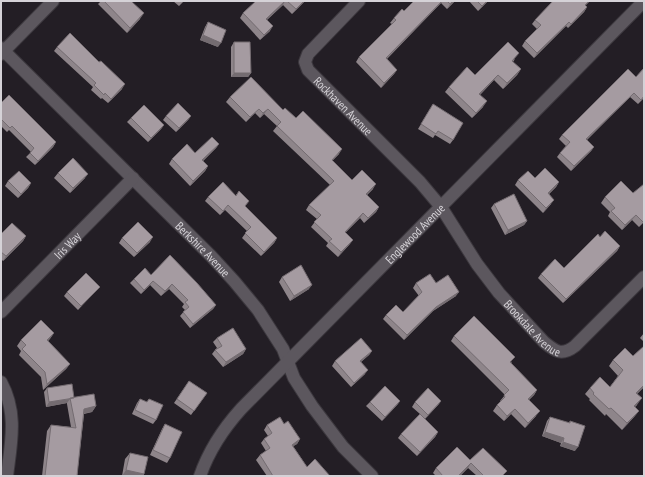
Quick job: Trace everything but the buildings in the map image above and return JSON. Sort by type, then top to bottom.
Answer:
[{"type":"street","points":[[2,51],[52,1]]},
{"type":"street","name":"Rockhaven Avenue","points":[[359,1],[308,54],[305,62],[308,70],[420,182],[441,206]]},
{"type":"street","name":"Englewood Avenue","points":[[200,476],[211,450],[230,422],[288,360],[644,1]]},
{"type":"street","name":"Berkshire Avenue","points":[[2,51],[133,178],[234,281],[258,310],[283,349],[294,378],[312,406],[344,447],[372,476]]},
{"type":"street","name":"Iris Way","points":[[1,312],[133,178]]},
{"type":"street","name":"Brookdale Avenue","points":[[441,206],[477,264],[499,293],[544,342],[552,349],[561,353],[568,352],[575,346],[644,277]]},
{"type":"street","points":[[1,382],[7,393],[11,408],[12,421],[7,476]]}]
